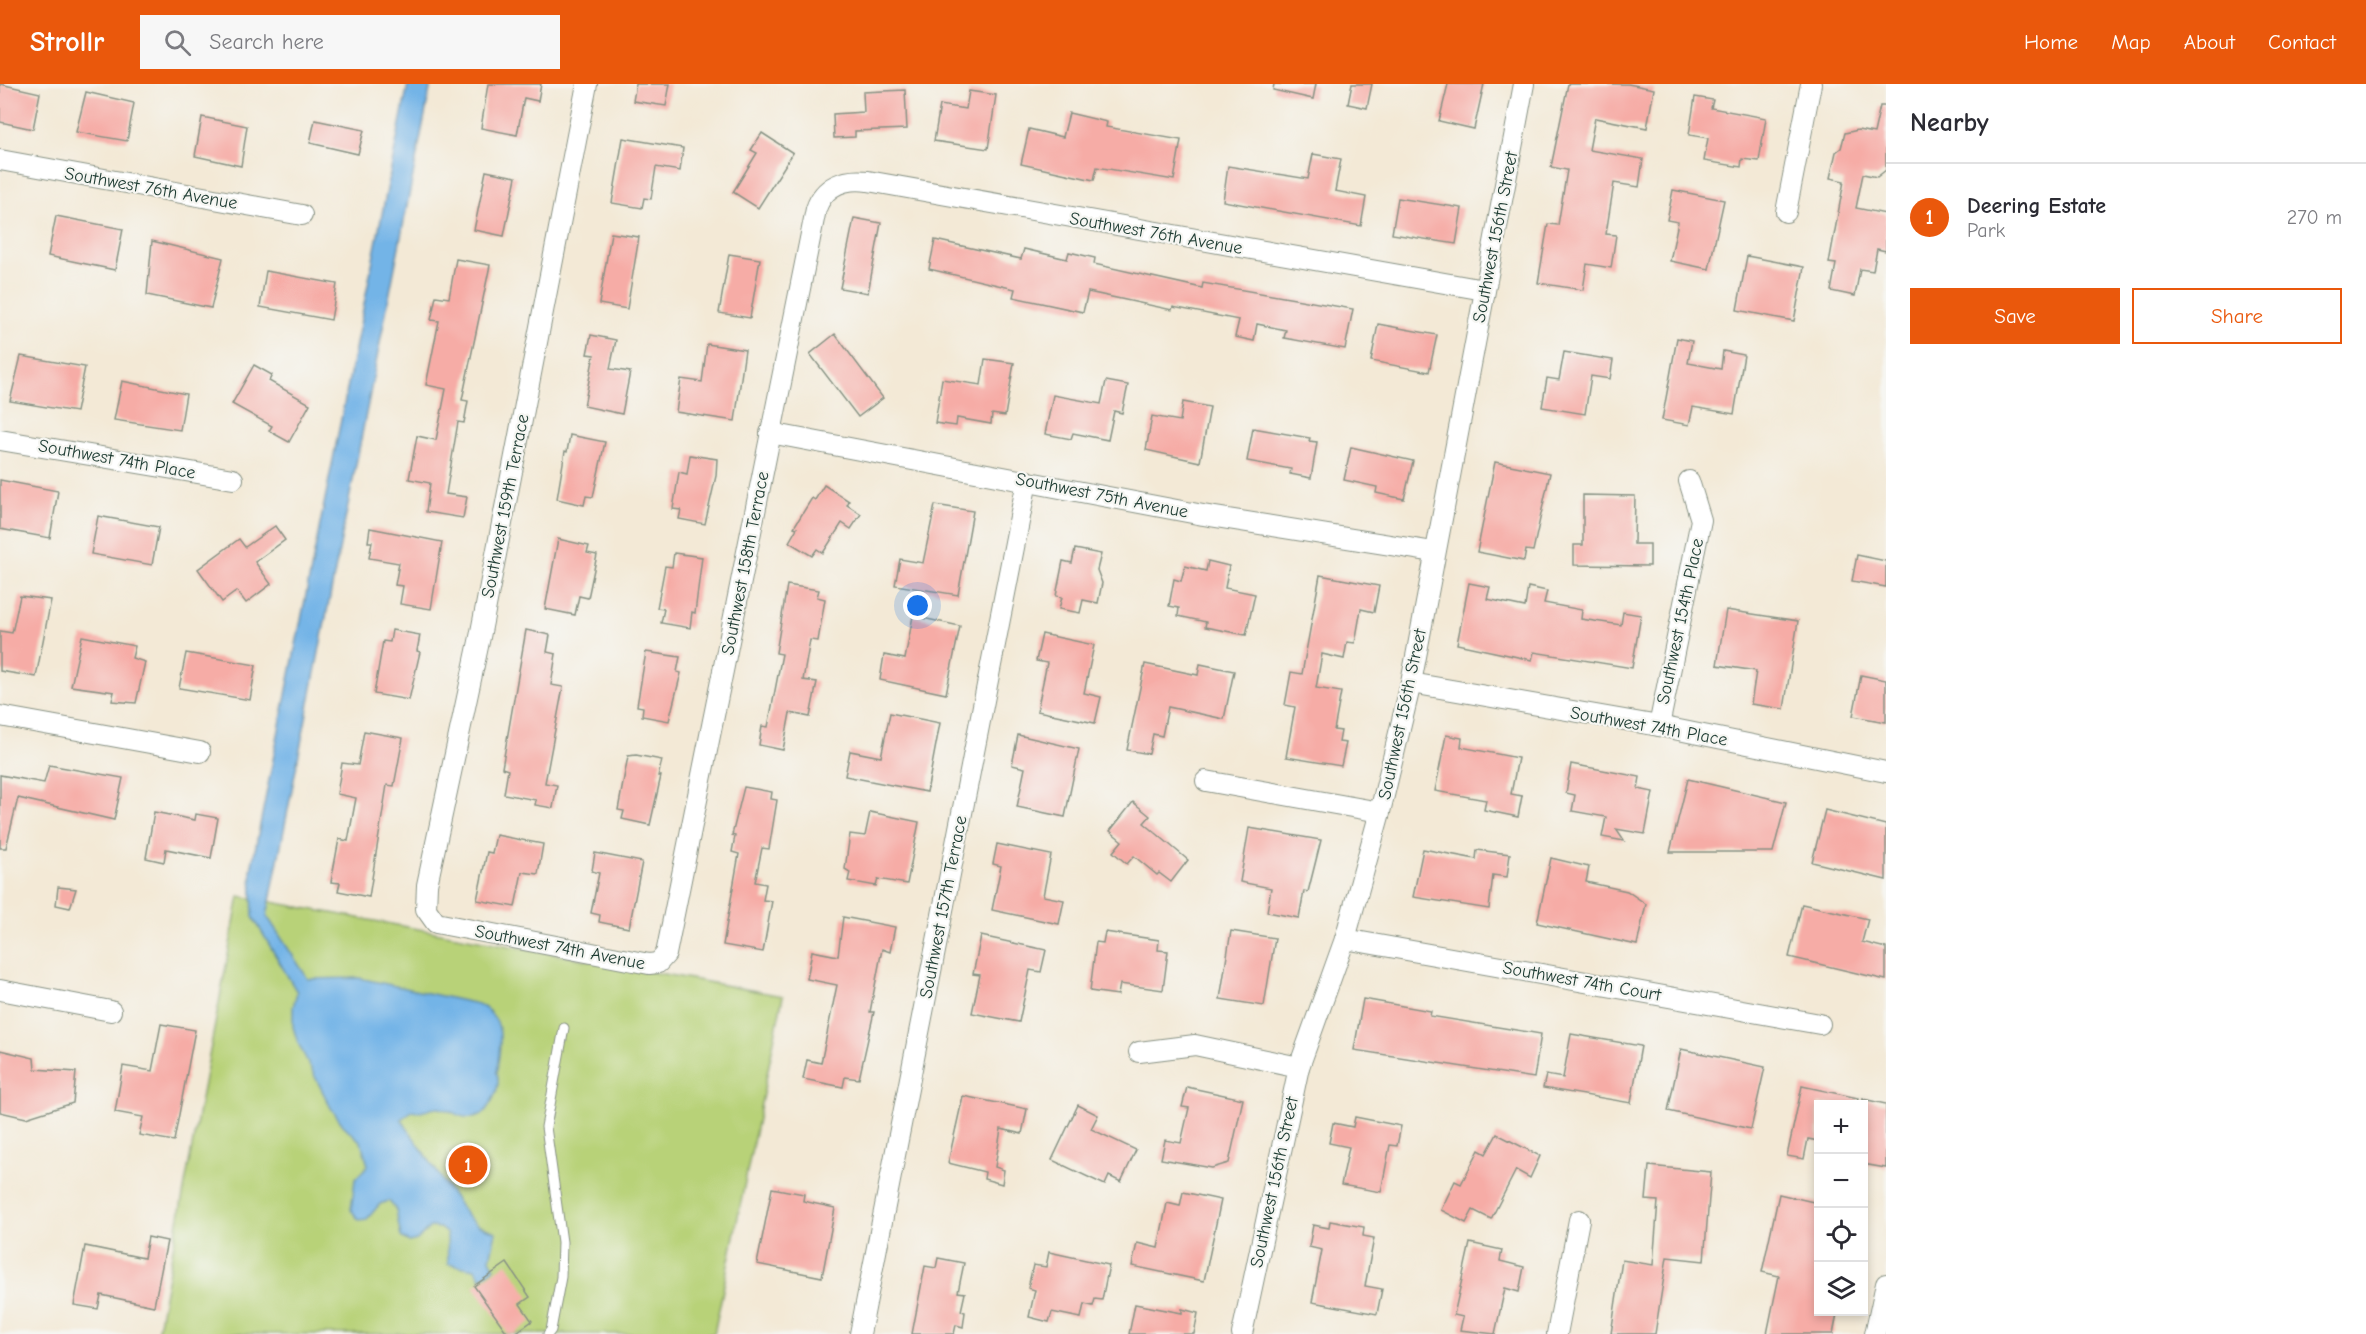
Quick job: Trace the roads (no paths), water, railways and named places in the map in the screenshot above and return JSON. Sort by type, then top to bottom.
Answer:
[{"type":"street","name":"Southwest 159th Terrace","points":[[436,923],[429,917],[426,909],[427,885],[480,637],[587,84]]},
{"type":"street","name":"Southwest 156th Street","points":[[1242,1334],[1299,1068],[1345,939],[1380,812],[1411,683],[1524,84]]},
{"type":"street","points":[[1786,212],[1811,84]]},
{"type":"street","name":"Southwest 76th Avenue","points":[[0,160],[302,215]]},
{"type":"street","name":"Southwest 76th Avenue","points":[[829,188],[849,181],[868,181],[1484,290]]},
{"type":"street","name":"Southwest 158th Terrace","points":[[669,941],[816,209],[821,197],[829,188]]},
{"type":"street","name":"Southwest 75th Avenue","points":[[770,433],[1203,515],[1434,552]]},
{"type":"street","name":"Southwest 74th Place","points":[[0,440],[233,479]]},
{"type":"street","name":"Southwest 157th Terrace","points":[[860,1334],[1027,481]]},
{"type":"street","name":"Southwest 154th Place","points":[[1659,726],[1701,520],[1689,481]]},
{"type":"street","name":"Southwest 74th Place","points":[[1411,683],[1659,726],[1886,772]]},
{"type":"street","points":[[0,716],[200,752]]},
{"type":"street","points":[[1206,781],[1380,812]]},
{"type":"street","name":"Southwest 74th Avenue","points":[[436,923],[649,964],[658,963],[664,958],[669,941]]},
{"type":"street","name":"Southwest 74th Court","points":[[1345,939],[1820,1024]]},
{"type":"street","points":[[0,990],[111,1011]]},
{"type":"street","points":[[1139,1052],[1194,1045],[1299,1068]]},
{"type":"street","points":[[1557,1334],[1579,1220]]},
{"type":"street","points":[[1875,1334],[1886,1284]]},
{"type":"lane","points":[[548,1334],[551,1330],[561,1277],[562,1242],[546,1127],[564,1028]]},
{"type":"water","points":[[408,84],[431,84],[267,916],[308,979],[359,978],[478,1004],[494,1017],[500,1033],[498,1084],[494,1098],[483,1114],[468,1117],[436,1108],[421,1112],[412,1111],[401,1119],[467,1216],[477,1225],[496,1232],[490,1259],[495,1268],[481,1278],[475,1269],[448,1264],[447,1234],[440,1228],[430,1227],[417,1240],[409,1242],[401,1237],[396,1210],[389,1201],[380,1204],[367,1219],[359,1220],[351,1210],[355,1179],[368,1165],[361,1142],[343,1125],[331,1108],[298,1043],[293,1027],[293,1007],[297,992],[253,917],[251,870]]},
{"type":"place","name":"Deering Estate","points":[[468,1165]]}]
